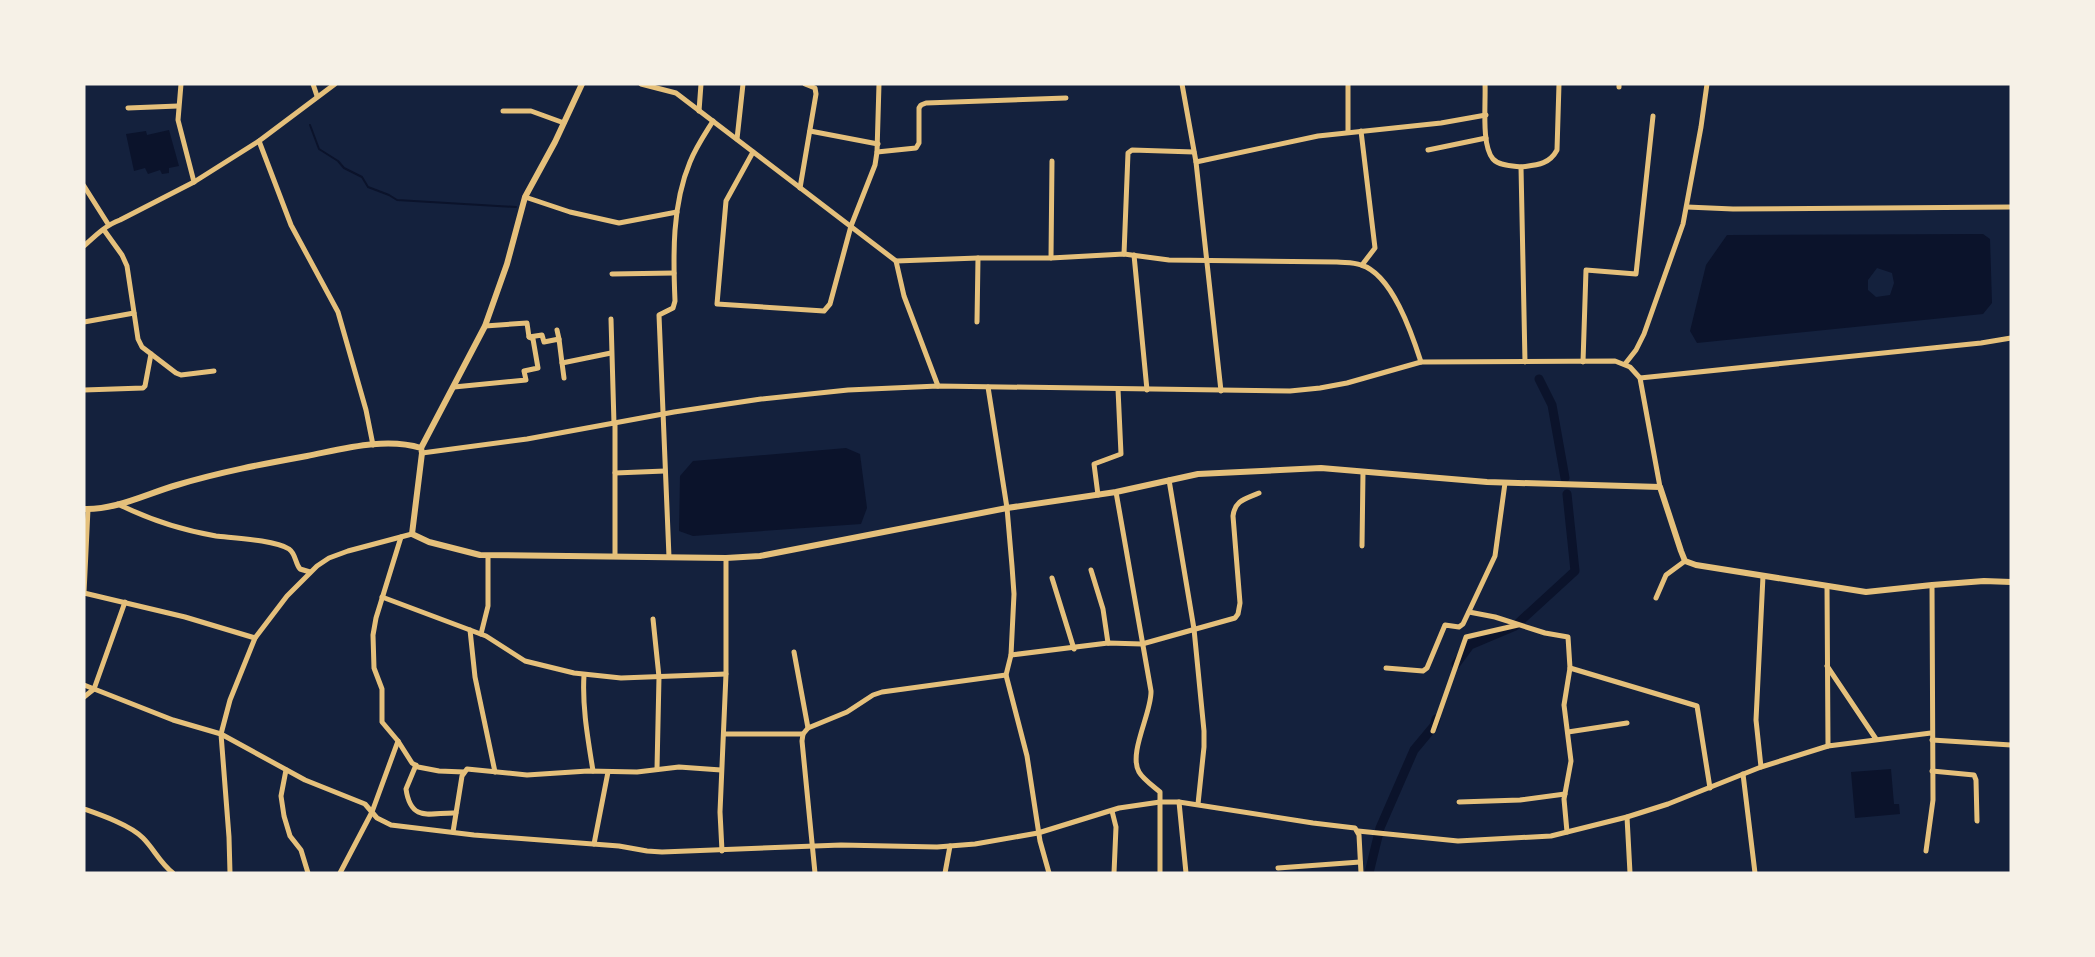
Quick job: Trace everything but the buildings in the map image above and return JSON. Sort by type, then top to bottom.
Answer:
[{"type":"street","points":[[181,84],[178,120],[194,182]]},
{"type":"street","points":[[313,84],[317,96]]},
{"type":"street","points":[[85,244],[106,227],[194,182],[259,141],[335,84]]},
{"type":"street","points":[[412,534],[421,450],[485,326],[507,264],[525,197],[582,84]]},
{"type":"street","points":[[641,84],[675,93],[896,261],[904,296],[938,386]]},
{"type":"street","points":[[670,84],[675,93]]},
{"type":"street","points":[[699,111],[701,84]]},
{"type":"street","points":[[737,139],[743,84]]},
{"type":"street","points":[[800,188],[816,94],[815,88],[805,84]]},
{"type":"street","points":[[753,152],[726,201],[717,304],[824,311],[830,304],[851,226],[878,152],[879,84]]},
{"type":"street","points":[[1182,84],[1196,162],[1221,391]]},
{"type":"street","points":[[1348,84],[1348,132]]},
{"type":"street","points":[[1485,84],[1486,138],[1493,159],[1499,163],[1521,167],[1545,164],[1553,158],[1557,150],[1559,84]]},
{"type":"street","points":[[1625,363],[1636,350],[1644,334],[1687,207],[1707,84]]},
{"type":"street","points":[[878,152],[916,148],[919,143],[919,108],[926,103],[1066,98]]},
{"type":"street","points":[[128,108],[178,106]]},
{"type":"street","points":[[503,111],[531,111],[564,123]]},
{"type":"street","points":[[1196,162],[1318,136],[1441,123],[1486,115]]},
{"type":"street","points":[[1583,362],[1586,270],[1636,274],[1653,116]]},
{"type":"street","points":[[669,556],[659,315],[673,308],[673,254],[677,212],[690,161],[713,121]]},
{"type":"street","points":[[1361,130],[1375,248],[1362,265]]},
{"type":"street","points":[[810,131],[878,144]]},
{"type":"street","points":[[1428,150],[1486,138]]},
{"type":"street","points":[[259,141],[291,225],[338,312],[366,410],[373,445]]},
{"type":"street","points":[[1124,254],[1128,153],[1132,150],[1194,152]]},
{"type":"street","points":[[1051,258],[1052,161]]},
{"type":"street","points":[[1521,167],[1525,362]]},
{"type":"street","points":[[84,186],[125,260],[140,344],[170,369],[181,375],[214,371]]},
{"type":"street","points":[[525,197],[570,212],[619,223],[677,212]]},
{"type":"street","points":[[1687,207],[2011,207]]},
{"type":"street","points":[[896,261],[1124,254],[1169,260],[1337,261],[1362,265],[1387,284],[1412,333],[1422,362]]},
{"type":"street","points":[[1134,255],[1147,390]]},
{"type":"street","points":[[977,322],[978,258]]},
{"type":"street","points":[[612,274],[674,273]]},
{"type":"street","points":[[84,322],[134,313]]},
{"type":"street","points":[[610,319],[614,423],[615,556]]},
{"type":"street","points":[[454,387],[526,380],[524,371],[538,368],[533,339],[530,337],[527,323],[485,326]]},
{"type":"street","points":[[557,330],[564,378]]},
{"type":"street","points":[[530,337],[542,334],[544,342],[559,339]]},
{"type":"street","points":[[1640,378],[2011,338]]},
{"type":"street","points":[[562,363],[612,353]]},
{"type":"street","points":[[84,390],[143,388],[151,354]]},
{"type":"street","points":[[255,638],[84,593],[86,509],[105,508],[178,484],[235,470],[348,448],[400,444],[421,450],[526,439],[662,414],[820,392],[938,386],[1290,391],[1320,388],[1367,378],[1422,362],[1615,361],[1625,363],[1640,378],[1660,487],[1685,561],[1696,565],[1866,592],[1932,585],[2011,582]]},
{"type":"street","points":[[988,387],[1007,508],[1014,594],[1011,655],[1006,675],[1027,756],[1038,833],[1049,873]]},
{"type":"street","points":[[1098,495],[1094,464],[1120,454],[1118,389]]},
{"type":"street","points":[[230,873],[230,837],[221,734],[230,700],[255,638],[279,605],[310,572],[329,558],[412,534],[465,553],[488,556],[726,558],[760,556],[1007,508],[1116,492],[1198,474],[1299,468],[1505,483],[1660,487]]},
{"type":"street","points":[[615,473],[665,471]]},
{"type":"street","points":[[1362,546],[1363,472]]},
{"type":"street","points":[[1169,480],[1194,629],[1204,747],[1198,804]]},
{"type":"street","points":[[1386,668],[1419,672],[1425,670],[1445,625],[1461,626],[1495,556],[1505,483]]},
{"type":"street","points":[[1116,492],[1151,697],[1139,739],[1136,763],[1140,774],[1160,792],[1160,873]]},
{"type":"street","points":[[1011,655],[1108,644],[1142,644],[1235,618],[1240,603],[1234,507],[1242,500],[1259,493]]},
{"type":"street","points":[[118,504],[151,520],[177,528],[218,536],[240,537],[285,548],[294,554],[300,569],[310,572]]},
{"type":"street","points":[[401,537],[372,635],[374,668],[382,688],[382,722],[416,765],[439,771],[464,772],[470,769],[527,775],[593,771],[638,772],[687,767],[721,771]]},
{"type":"street","points":[[481,634],[488,606],[488,556]]},
{"type":"street","points":[[722,851],[721,771],[726,674],[726,558]]},
{"type":"street","points":[[1656,598],[1666,575],[1685,561]]},
{"type":"street","points":[[1091,570],[1102,609],[1108,644]]},
{"type":"street","points":[[1761,767],[1756,720],[1763,576]]},
{"type":"street","points":[[1052,578],[1074,649]]},
{"type":"street","points":[[1926,851],[1933,800],[1932,585]]},
{"type":"street","points":[[1827,586],[1827,746]]},
{"type":"street","points":[[382,597],[493,639],[525,661],[584,675],[621,678],[726,674]]},
{"type":"street","points":[[84,697],[94,690],[125,602]]},
{"type":"street","points":[[1469,612],[1568,637],[1570,668],[1564,705],[1571,761],[1565,794],[1568,832]]},
{"type":"street","points":[[653,619],[659,677],[657,769]]},
{"type":"street","points":[[1433,731],[1466,637],[1520,625]]},
{"type":"street","points":[[470,630],[474,677],[495,772]]},
{"type":"street","points":[[794,652],[808,728]]},
{"type":"street","points":[[1826,666],[1876,739]]},
{"type":"street","points":[[1570,668],[1697,706],[1710,788]]},
{"type":"street","points":[[584,675],[584,700],[593,771]]},
{"type":"street","points":[[815,873],[802,741],[803,734],[808,728],[847,712],[873,695],[882,692],[1006,675]]},
{"type":"street","points":[[84,685],[172,720],[221,734],[286,770],[365,804],[377,818],[391,825],[647,851],[722,851],[842,845],[950,846],[975,844],[1038,833],[1112,811],[1160,802],[1198,804],[1313,823],[1340,825],[1355,828],[1358,831],[1458,841],[1551,836],[1627,817],[1710,788],[1761,767],[1827,746],[1876,739],[1931,736],[2011,745]]},
{"type":"street","points":[[1568,732],[1627,723]]},
{"type":"street","points":[[723,734],[803,734]]},
{"type":"street","points":[[340,873],[372,812],[398,741]]},
{"type":"street","points":[[416,765],[406,789],[416,811],[434,816],[444,812],[456,813]]},
{"type":"street","points":[[286,770],[281,796],[285,816],[290,836],[301,850],[308,873]]},
{"type":"street","points":[[1932,771],[1974,775],[1977,821]]},
{"type":"street","points":[[453,832],[464,772]]},
{"type":"street","points":[[594,844],[608,772]]},
{"type":"street","points":[[1743,774],[1755,873]]},
{"type":"street","points":[[1459,802],[1520,800],[1565,794]]},
{"type":"street","points":[[1179,802],[1186,873]]},
{"type":"street","points":[[84,809],[137,833],[173,873]]},
{"type":"street","points":[[1112,811],[1116,827],[1114,873]]},
{"type":"street","points":[[1627,817],[1630,873]]},
{"type":"street","points":[[1358,831],[1361,873]]},
{"type":"street","points":[[945,873],[950,846]]},
{"type":"street","points":[[1278,868],[1360,862]]},
{"type":"water","points":[[169,130],[179,166],[169,168],[169,173],[162,174],[160,170],[148,174],[145,168],[134,171],[126,134],[146,131],[147,135]]},
{"type":"water","points":[[1983,234],[1990,239],[1992,303],[1983,314],[1697,343],[1690,331],[1706,265],[1727,235]],"holes":[[[1877,268],[1892,273],[1894,283],[1890,295],[1876,297],[1868,290],[1868,280]]]},
{"type":"water","points":[[846,448],[860,454],[867,508],[861,524],[693,536],[679,531],[680,476],[693,461]]},
{"type":"water","points":[[1891,769],[1894,804],[1899,804],[1900,814],[1855,818],[1851,772]]},
{"type":"waterway","points":[[310,125],[319,149],[338,161],[344,168],[362,177],[368,187],[397,200],[516,207]]},
{"type":"waterway","points":[[1539,379],[1552,405],[1565,478]]},
{"type":"waterway","points":[[1456,664],[1470,645],[1515,626],[1575,571],[1567,494]]},
{"type":"waterway","points":[[1369,873],[1380,828],[1414,750],[1434,726],[1436,719]]}]
